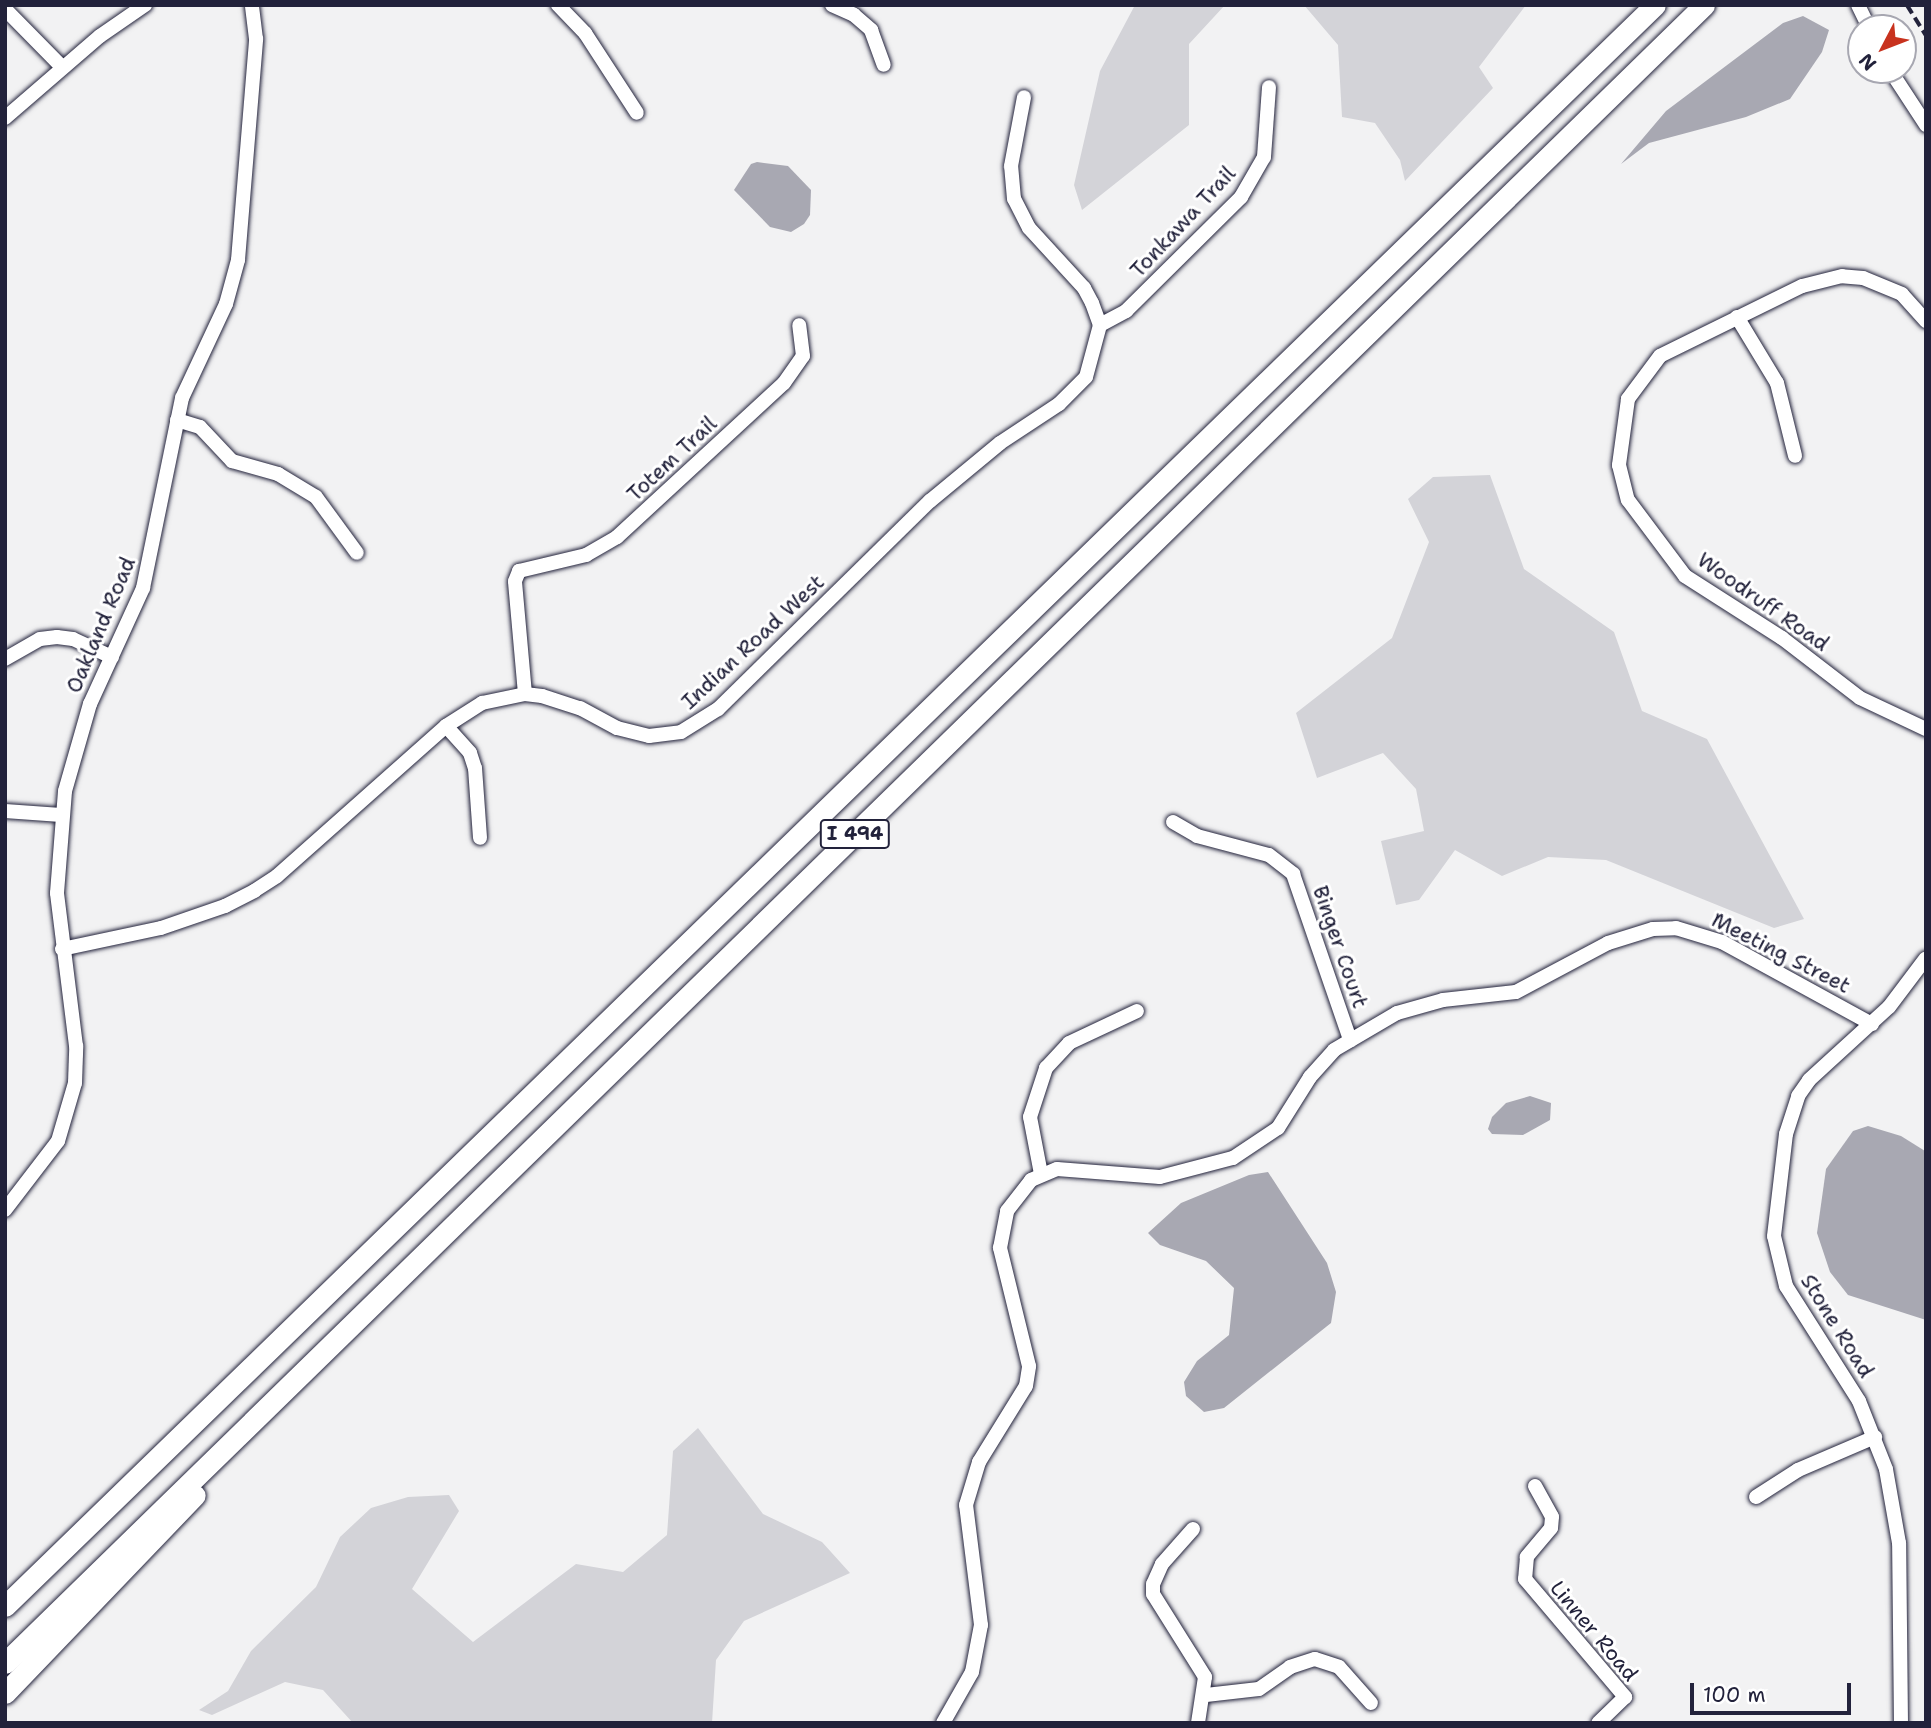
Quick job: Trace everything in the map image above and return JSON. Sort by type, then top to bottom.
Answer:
[{"type":"highway","name":"I 494","points":[[5,1606],[1655,5]]},
{"type":"highway","name":"I 494","points":[[5,1663],[239,1439],[1704,5]]},
{"type":"highway","points":[[5,1693],[186,1508],[239,1439]]},
{"type":"highway","points":[[5,1596],[74,1539]]},
{"type":"street","points":[[5,118],[62,67],[145,5]]},
{"type":"street","name":"Oakland Road","points":[[5,1210],[58,1141],[72,1094],[76,1046],[57,893],[61,815],[80,733],[153,558],[177,420],[194,370],[226,304],[238,260],[256,39],[252,5]]},
{"type":"street","points":[[558,5],[585,33],[637,113]]},
{"type":"street","points":[[832,5],[854,15],[871,30],[884,65]]},
{"type":"street","points":[[5,9],[62,67]]},
{"type":"street","points":[[1899,84],[1926,125]]},
{"type":"street","name":"Tonkawa Trail","points":[[1100,325],[1126,311],[1241,197],[1264,157],[1269,87]]},
{"type":"street","points":[[1024,97],[1011,166],[1014,199],[1029,228],[1084,288],[1100,325]]},
{"type":"street","name":"Woodruff Road","points":[[1926,321],[1902,294],[1883,284],[1842,276],[1802,286],[1660,355],[1636,383],[1623,416],[1619,465],[1628,500],[1666,556],[1707,594],[1766,627],[1868,703],[1926,729]]},
{"type":"street","points":[[1737,317],[1777,383],[1795,456]]},
{"type":"street","name":"Totem Trail","points":[[525,694],[515,581],[519,571],[586,555],[617,537],[784,383],[803,356],[799,325]]},
{"type":"street","name":"Indian Road West","points":[[62,949],[161,928],[225,906],[254,891],[277,876],[446,726],[482,703],[525,694],[562,701],[633,733],[666,735],[698,725],[964,471],[1075,391],[1094,361],[1100,325]]},
{"type":"street","points":[[177,420],[200,427],[232,461],[278,474],[306,490],[332,516],[357,553]]},
{"type":"street","points":[[5,659],[40,639],[57,637],[73,639],[112,657]]},
{"type":"street","points":[[446,726],[470,753],[475,768],[480,838]]},
{"type":"street","points":[[5,811],[61,815]]},
{"type":"street","name":"Binger Court","points":[[1173,822],[1197,836],[1269,855],[1293,874],[1350,1040]]},
{"type":"street","name":"Meeting Street","points":[[1041,1174],[1057,1169],[1160,1177],[1233,1158],[1278,1128],[1321,1063],[1350,1040],[1419,1005],[1516,992],[1608,943],[1653,929],[1676,928],[1722,942],[1872,1024]]},
{"type":"street","name":"Stone Road","points":[[1900,1723],[1899,1543],[1886,1469],[1858,1401],[1786,1286],[1774,1236],[1790,1114],[1809,1080],[1872,1024],[1908,986],[1926,958]]},
{"type":"street","points":[[943,1723],[972,1672],[981,1625],[966,1505],[979,1462],[1026,1386],[1030,1366],[1004,1268],[1001,1229],[1017,1194],[1041,1174],[1030,1117],[1046,1068],[1069,1043],[1137,1011]]},
{"type":"street","points":[[1756,1497],[1798,1470],[1875,1437]]},
{"type":"street","name":"Linner Road","points":[[1535,1486],[1552,1517],[1551,1528],[1527,1558],[1525,1580],[1626,1696],[1598,1723]]},
{"type":"street","points":[[1193,1529],[1162,1564],[1153,1584],[1159,1603],[1200,1663],[1206,1695],[1198,1723]]},
{"type":"street","points":[[1206,1695],[1259,1689],[1290,1667],[1315,1658],[1339,1667],[1371,1703]]},
{"type":"shaded area","points":[[1135,5],[1225,5],[1189,44],[1189,125],[1082,210],[1074,185],[1100,71]]},
{"type":"shaded area","points":[[1304,5],[1526,5],[1479,67],[1493,88],[1405,181],[1400,160],[1375,123],[1342,117],[1338,45]]},
{"type":"shaded area","points":[[1803,16],[1829,30],[1822,52],[1790,99],[1746,117],[1649,143],[1621,164],[1666,111],[1783,23]]},
{"type":"shaded area","points":[[757,162],[788,166],[811,190],[810,215],[804,224],[791,232],[770,227],[734,190],[751,164]]},
{"type":"shaded area","points":[[1490,475],[1524,569],[1614,632],[1642,711],[1707,739],[1804,919],[1774,928],[1606,860],[1548,857],[1502,876],[1455,850],[1419,900],[1396,905],[1381,841],[1424,831],[1416,789],[1383,753],[1317,778],[1296,713],[1392,638],[1429,542],[1408,499],[1433,477]]},
{"type":"shaded area","points":[[1530,1096],[1551,1103],[1550,1120],[1523,1135],[1492,1134],[1488,1129],[1492,1117],[1506,1103]]},
{"type":"shaded area","points":[[1868,1126],[1901,1136],[1925,1151],[1926,1320],[1848,1295],[1830,1272],[1817,1233],[1826,1169],[1853,1131]]},
{"type":"shaded area","points":[[1268,1172],[1327,1263],[1336,1292],[1331,1323],[1224,1408],[1204,1412],[1186,1396],[1184,1382],[1197,1361],[1229,1335],[1234,1288],[1206,1261],[1160,1245],[1148,1233],[1181,1203],[1249,1175]]},
{"type":"shaded area","points":[[698,1428],[763,1514],[822,1542],[850,1573],[744,1621],[716,1660],[712,1723],[353,1723],[323,1690],[285,1682],[212,1715],[199,1710],[228,1691],[251,1651],[316,1587],[340,1537],[371,1508],[408,1497],[449,1495],[459,1511],[412,1589],[473,1642],[576,1564],[623,1572],[667,1535],[673,1451]]},
{"type":"railway","points":[[1907,5],[1926,36]]}]
